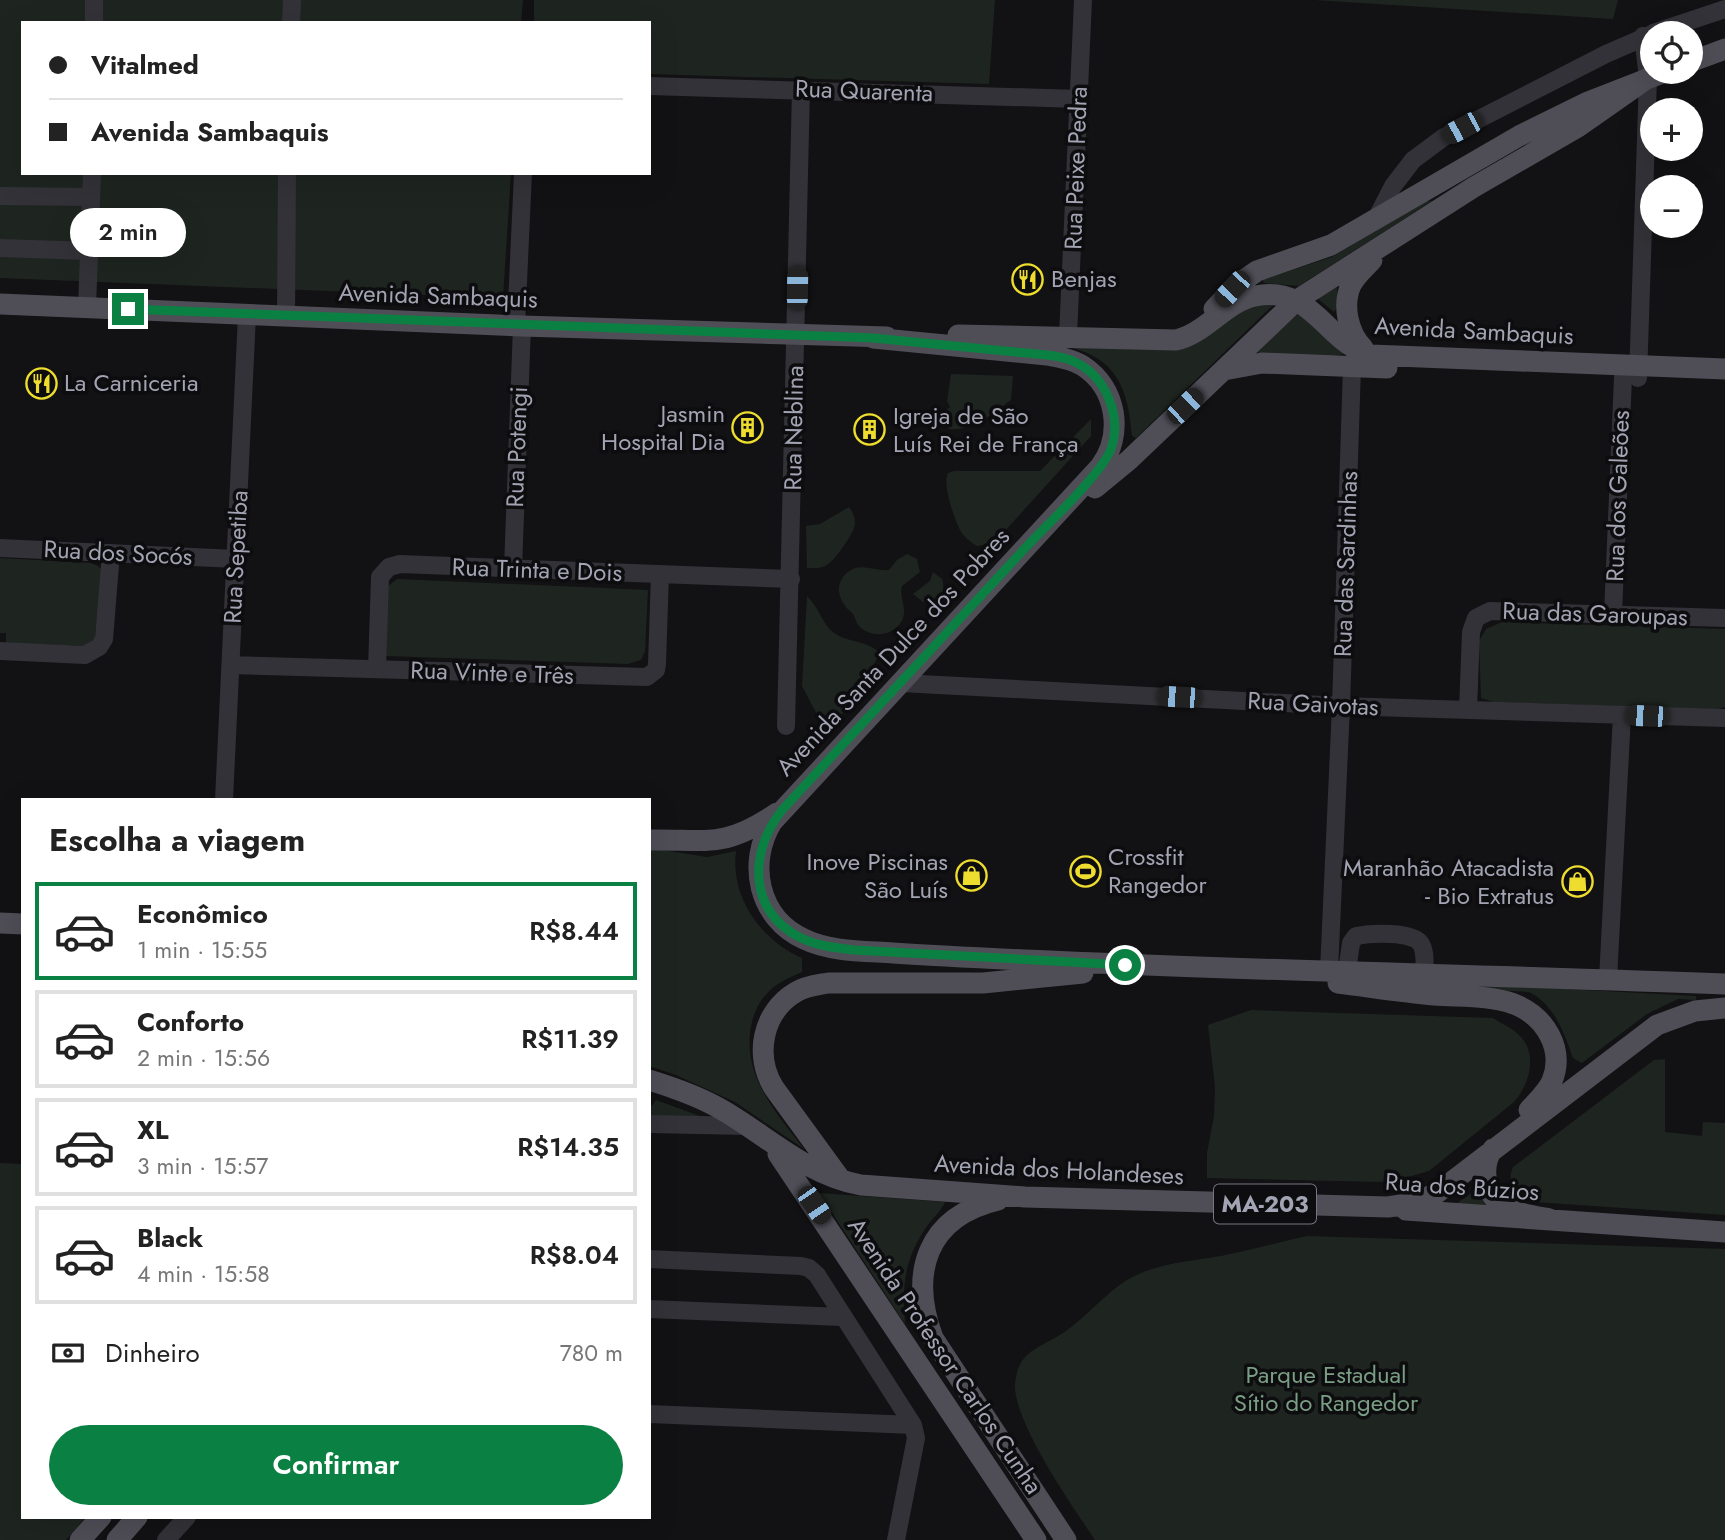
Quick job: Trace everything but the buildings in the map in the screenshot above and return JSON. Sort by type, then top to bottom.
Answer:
[{"type":"main road","points":[[1703,57],[1725,49]]},
{"type":"main road","points":[[1191,333],[1244,279],[1265,268],[1322,249],[1374,222],[1450,174],[1519,136],[1588,102],[1640,81]]},
{"type":"main road","name":"Avenida Santa Dulce dos Pobres","points":[[1042,531],[1129,460],[1297,300],[1395,236],[1569,133],[1642,84]]},
{"type":"main road","points":[[1377,355],[1363,349],[1352,334],[1348,298],[1356,278],[1395,236]]},
{"type":"main road","name":"Avenida Sambaquis","points":[[873,338],[991,334],[1170,341],[1191,333],[1234,304],[1253,296],[1274,295],[1297,300],[1354,347],[1367,354],[1725,381]]},
{"type":"main road","name":"Avenida Sambaquis","points":[[0,304],[873,338],[1047,355],[1072,360],[1089,370],[1105,390],[1113,411],[1112,444]]},
{"type":"main road","name":"Avenida Sambaquis","points":[[1222,370],[1262,363],[1633,374],[1725,369]]},
{"type":"main road","name":"Avenida Santa Dulce dos Pobres","points":[[783,809],[1100,467],[1112,444]]},
{"type":"main road","points":[[651,840],[706,842],[727,839],[760,824],[783,809]]},
{"type":"main road","points":[[783,809],[768,828],[762,843],[759,883],[773,915],[788,930],[821,945],[854,950],[1232,970],[1425,973],[1725,984]]},
{"type":"main road","points":[[0,923],[21,924]]},
{"type":"main road","points":[[842,1181],[774,1088],[764,1065],[763,1046],[767,1026],[778,1007],[796,992],[815,985],[838,982],[984,983],[1152,966]]},
{"type":"main road","points":[[1232,970],[1432,995],[1496,1000],[1531,1013],[1555,1045],[1554,1076],[1547,1090],[1490,1153]]},
{"type":"main road","name":"Avenida dos Holandeses","points":[[655,1083],[706,1101],[802,1164],[842,1181],[872,1187],[1025,1197],[1371,1207],[1401,1205],[1426,1199],[1437,1193],[1648,1030],[1686,1013],[1725,1008]]},
{"type":"main road","name":"Avenida Professor Carlos Cunha","points":[[754,1130],[786,1163],[1036,1540]]},
{"type":"main road","name":"Rua dos Búzios","points":[[1490,1153],[1486,1168],[1493,1197],[1512,1212],[1550,1219]]},
{"type":"main road","name":"Avenida Professor Carlos Cunha","points":[[1025,1197],[998,1200],[974,1207],[944,1229],[926,1257],[921,1277],[922,1292],[925,1316],[933,1338],[1066,1540]]},
{"type":"main road","name":"Rua dos Búzios","points":[[1371,1207],[1725,1232]]},
{"type":"main road","points":[[80,1540],[99,1519]]},
{"type":"main road","points":[[117,1540],[135,1519]]},
{"type":"street","points":[[94,0],[94,21]]},
{"type":"street","name":"Rua Peixe Pedra","points":[[1068,336],[1083,0]]},
{"type":"street","points":[[291,21],[292,2]]},
{"type":"street","points":[[1689,21],[1725,9]]},
{"type":"street","points":[[1374,222],[1394,186],[1413,160],[1444,137],[1640,39]]},
{"type":"street","name":"Rua dos Galeões","points":[[1613,614],[1655,84]]},
{"type":"street","name":"Rua Quarenta","points":[[651,86],[1079,99]]},
{"type":"street","name":"Rua Neblina","points":[[786,726],[801,89]]},
{"type":"street","points":[[88,308],[92,175]]},
{"type":"street","points":[[286,316],[287,175]]},
{"type":"street","name":"Rua Potengi","points":[[513,569],[523,175]]},
{"type":"street","points":[[0,196],[91,197]]},
{"type":"street","points":[[0,248],[89,251]]},
{"type":"street","name":"Rua Sepetiba","points":[[224,798],[247,314]]},
{"type":"street","name":"Rua das Sardinhas","points":[[1338,971],[1341,706],[1352,367]]},
{"type":"street","name":"Rua dos Socós","points":[[0,548],[236,559]]},
{"type":"street","points":[[0,651],[85,655],[99,646],[104,639],[111,553]]},
{"type":"street","name":"Rua Trinta e Dois","points":[[377,669],[380,577],[389,567],[400,564],[791,579]]},
{"type":"street","name":"Rua Vinte e Três","points":[[231,665],[647,677],[656,670],[657,664],[660,574]]},
{"type":"street","name":"Rua das Garoupas","points":[[1468,710],[1471,632],[1476,618],[1490,611],[1725,618]]},
{"type":"street","name":"Rua Gaivotas","points":[[901,683],[1341,706],[1725,718]]},
{"type":"street","points":[[1608,979],[1622,715]]},
{"type":"street","points":[[1338,971],[1356,936],[1367,934],[1412,936],[1420,942],[1424,950],[1425,973]]},
{"type":"street","points":[[651,1124],[754,1130]]},
{"type":"street","points":[[651,1259],[809,1268],[817,1275],[913,1425],[916,1438],[896,1540]]},
{"type":"street","points":[[651,1309],[842,1317]]},
{"type":"street","points":[[651,1414],[913,1425]]},
{"type":"street","points":[[166,1540],[185,1519]]},
{"type":"green space","points":[[0,0],[523,0],[521,21],[21,21],[21,175],[511,175],[503,298],[0,278]]},
{"type":"green space","points":[[534,0],[995,0],[989,84],[651,74],[651,21],[534,21]]},
{"type":"green space","points":[[1314,0],[1618,0],[1613,19]]},
{"type":"green space","points":[[1425,201],[1432,201],[1299,286],[1264,283],[1262,280],[1332,257]]},
{"type":"green space","points":[[1337,287],[1337,308],[1334,312],[1317,298]]},
{"type":"green space","points":[[1273,305],[1136,438],[1132,436],[1127,404],[1117,378],[1098,359],[1068,347],[1175,350],[1249,306]]},
{"type":"green space","points":[[1300,312],[1345,352],[1344,354],[1326,357],[1259,354],[1257,351]]},
{"type":"green space","points":[[951,374],[1013,376],[1011,400],[974,424],[949,429],[945,424],[945,411],[950,407],[947,401]]},
{"type":"green space","points":[[1091,419],[1091,436],[994,543],[977,546],[965,537],[950,501],[946,485],[948,473],[1040,471]]},
{"type":"green space","points":[[849,507],[855,525],[843,547],[826,566],[807,568],[806,526],[820,524]]},
{"type":"green space","points":[[907,554],[917,559],[920,572],[902,586],[904,614],[900,624],[891,632],[878,634],[866,631],[859,626],[842,602],[840,582],[846,573],[855,568],[889,570],[897,560]]},
{"type":"green space","points":[[0,558],[91,563],[102,570],[95,637],[87,646],[6,643],[6,633],[0,633]]},
{"type":"green space","points":[[933,572],[942,579],[942,593],[933,601],[923,602],[913,594],[930,581]]},
{"type":"green space","points":[[397,579],[648,590],[645,651],[641,660],[628,664],[385,656],[388,586]]},
{"type":"green space","points":[[807,596],[834,633],[880,653],[862,694],[823,733],[823,726],[802,686]]},
{"type":"green space","points":[[1502,622],[1725,629],[1725,707],[1718,709],[1494,702],[1481,698],[1479,641],[1486,629]]},
{"type":"green space","points":[[651,848],[707,857],[736,851],[738,885],[751,915],[774,940],[802,958],[802,972],[778,984],[756,1009],[750,1037],[750,1055],[762,1089],[781,1120],[804,1149],[735,1102],[651,1067]]},
{"type":"green space","points":[[1451,983],[1696,996],[1696,1000],[1678,999],[1647,1014],[1582,1063],[1573,1058],[1552,1012],[1529,992],[1450,988]]},
{"type":"green space","points":[[1251,1010],[1493,1018],[1521,1037],[1526,1045],[1530,1061],[1527,1079],[1514,1102],[1429,1171],[1381,1182],[1207,1178],[1207,1153],[1214,1116],[1215,1087],[1208,1025]]},
{"type":"green space","points":[[1665,1059],[1665,1132],[1702,1136],[1703,1122],[1725,1123],[1725,1215],[1522,1201],[1512,1185],[1513,1167],[1654,1060]]},
{"type":"green space","points":[[656,1100],[708,1119],[651,1117],[651,1107]]},
{"type":"green space","points":[[0,1163],[21,1164],[21,1519],[84,1519],[66,1540],[0,1540]]},
{"type":"green space","points":[[1480,1187],[1489,1212],[1456,1204]]},
{"type":"green space","points":[[819,1193],[945,1202],[927,1225],[909,1263],[904,1286],[905,1324]]},
{"type":"green space","name":"Parque Estadual Sítio do Rangedor","points":[[1307,1236],[1725,1249],[1725,1540],[1095,1540],[1046,1464],[1024,1421],[1015,1385],[1020,1364],[1032,1351],[1066,1331],[1119,1285],[1140,1273],[1166,1265],[1221,1256]]},
{"type":"place","name":"Benjas","points":[[1028,279]]},
{"type":"place","name":"La Carniceria","points":[[41,383]]},
{"type":"place","name":"Jasmin Hospital Dia","points":[[748,428]]},
{"type":"place","name":"Igreja de São Luís Rei de França","points":[[870,430]]},
{"type":"place","name":"Crossfit Rangedor","points":[[1085,871]]},
{"type":"place","name":"Inove Piscinas São Luís","points":[[971,876]]},
{"type":"place","name":"Maranhão Atacadista - Bio Extratus","points":[[1577,882]]},
{"type":"route","points":[[128,309],[873,338],[1047,355],[1072,360],[1083,366],[1100,382],[1111,404],[1114,436],[1107,457],[1042,531],[772,822],[761,850],[758,875],[768,908],[778,920],[794,934],[821,945],[940,956],[1125,965]]}]
